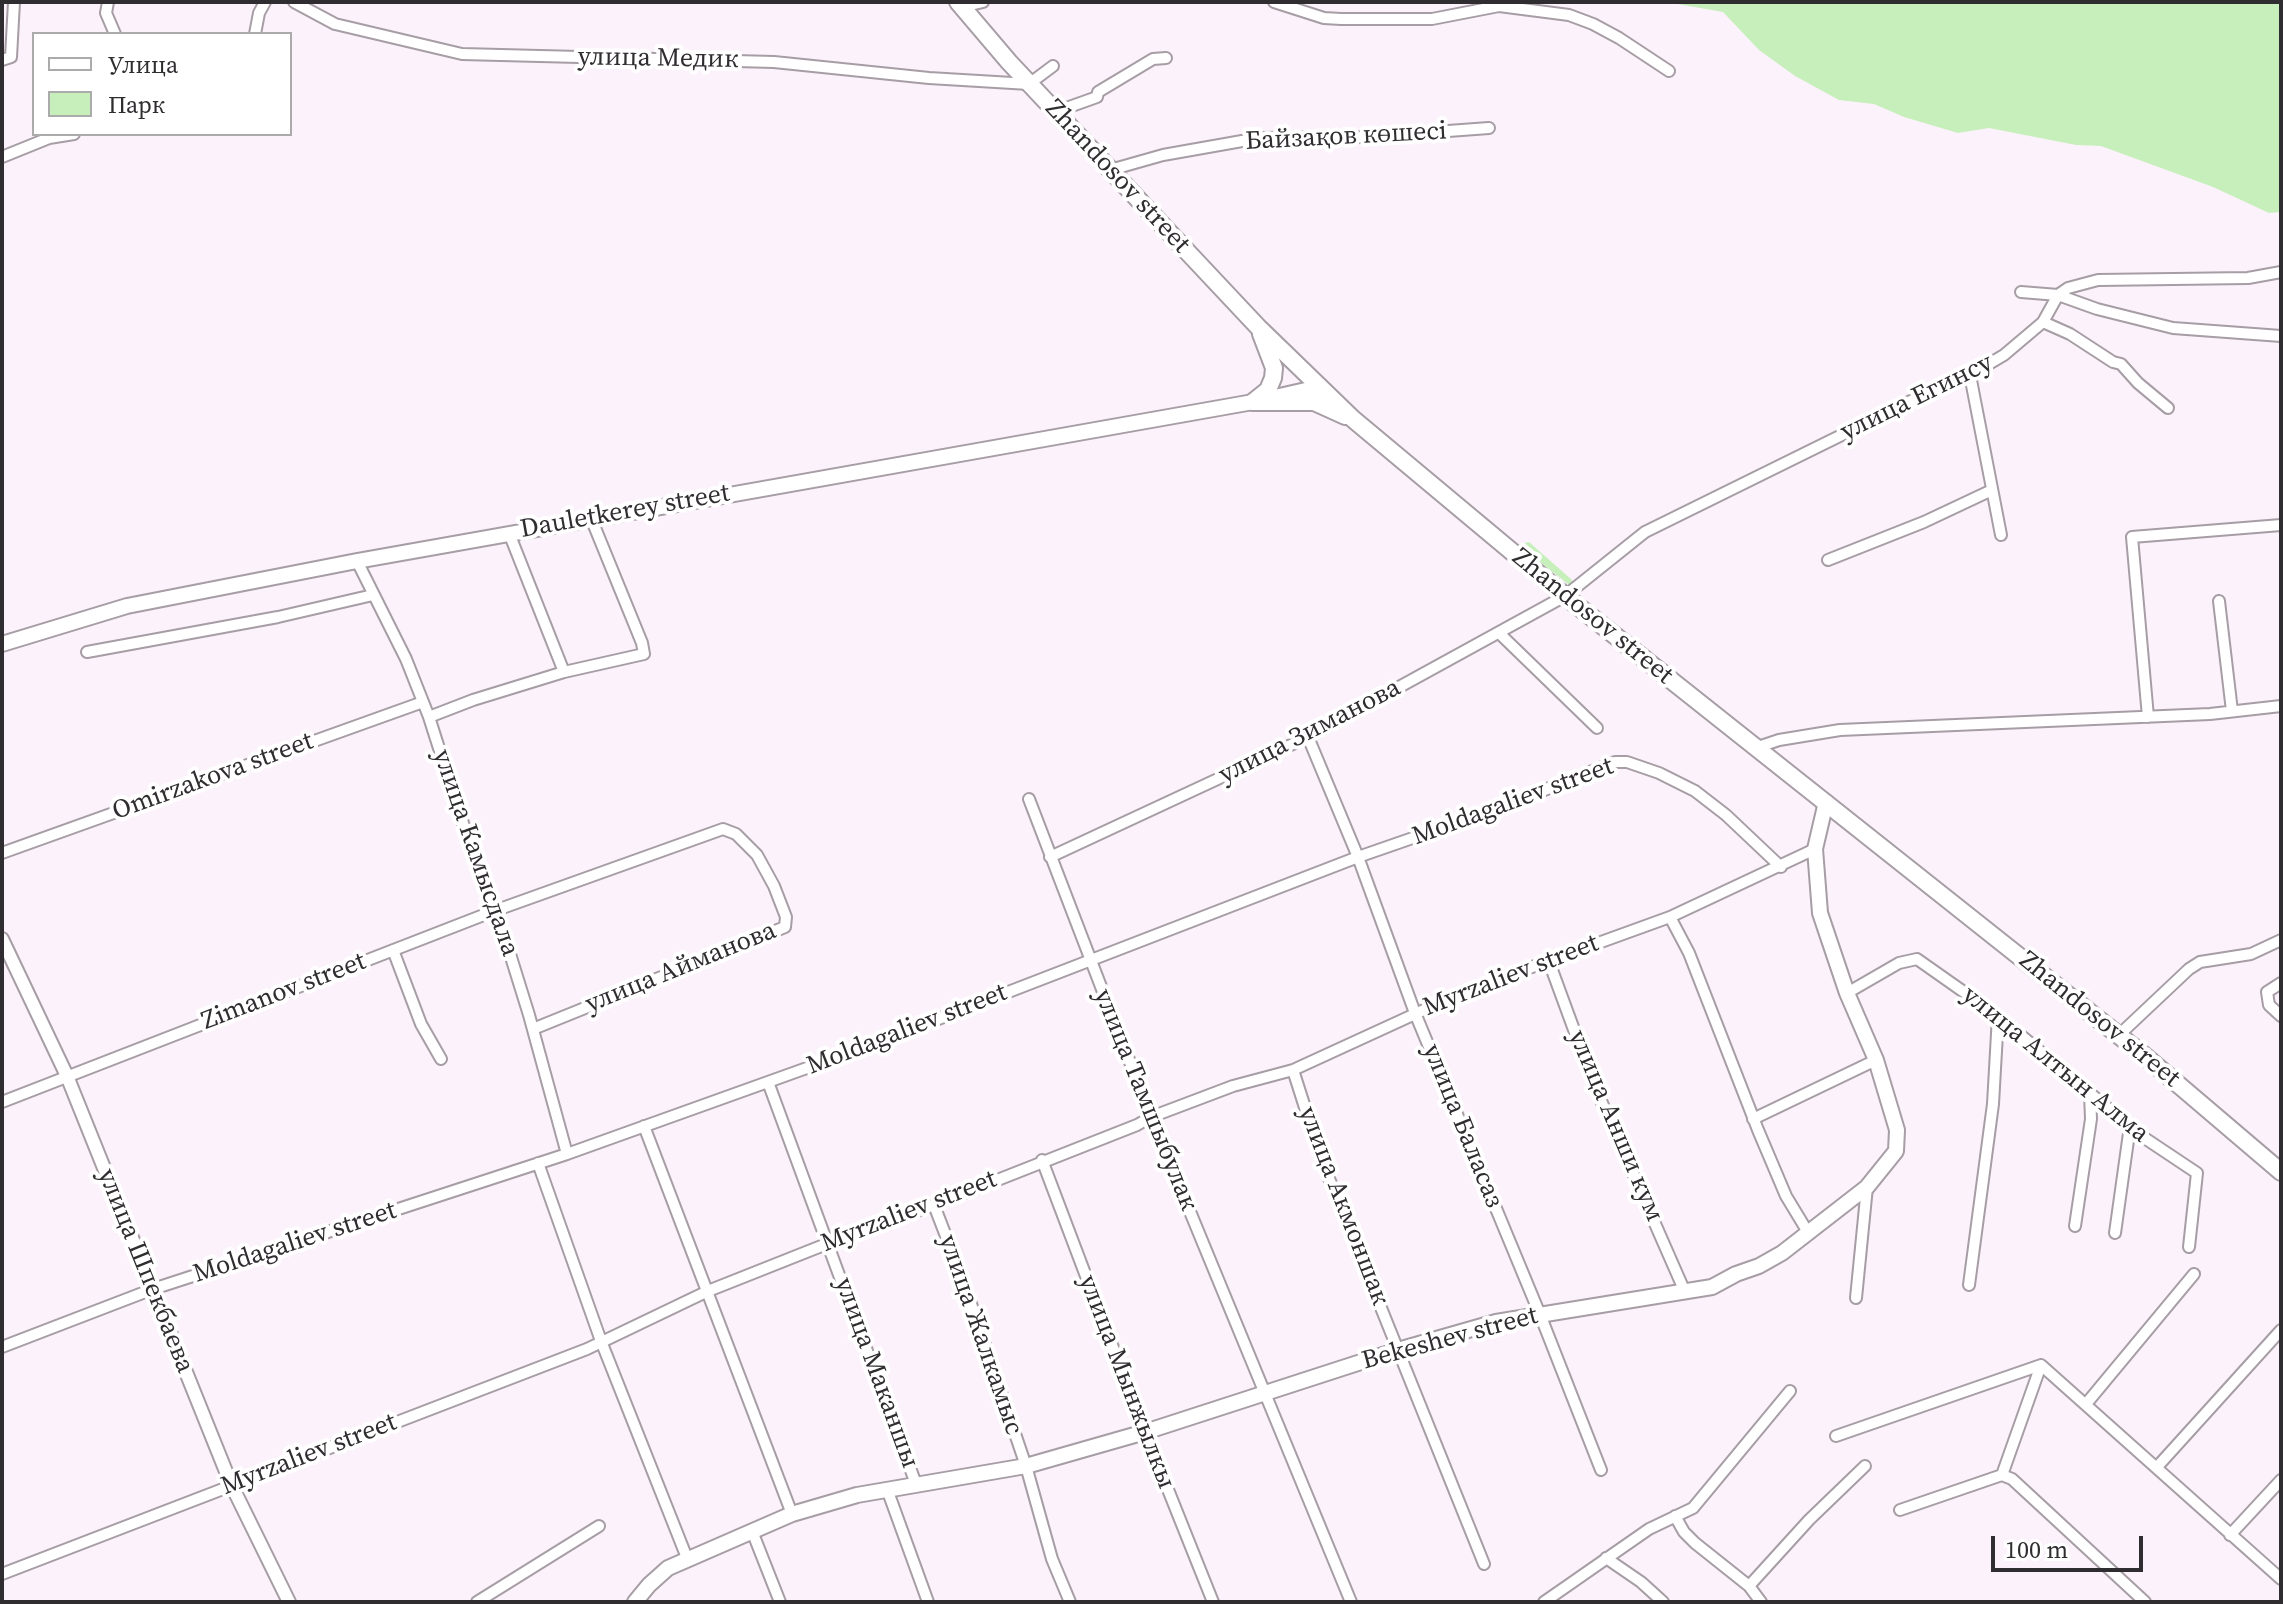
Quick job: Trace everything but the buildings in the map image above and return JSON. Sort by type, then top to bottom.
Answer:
[{"type":"main road","name":"Zhandosov street","points":[[960,5],[1029,84],[1259,328],[1353,419],[1565,596],[2119,1035],[2281,1172]]},
{"type":"main road","points":[[1253,402],[1268,390],[1274,368],[1259,328]]},
{"type":"main road","name":"Dauletkerey street","points":[[2,644],[127,606],[357,561],[1253,402],[1319,387]]},
{"type":"main road","points":[[1253,402],[1314,402],[1353,419]]},
{"type":"main road","name":"Bekeshev street","points":[[635,1602],[668,1568],[792,1514],[857,1495],[1026,1466],[1267,1397],[1398,1350],[1496,1322],[1712,1287],[1759,1266],[1809,1234],[1867,1187],[1896,1151],[1897,1130],[1876,1060],[1847,993],[1820,913],[1815,849],[1826,802]]},
{"type":"street","points":[[2,2],[14,2],[11,57],[2,60]]},
{"type":"street","points":[[108,2],[106,13],[114,32]]},
{"type":"street","points":[[255,32],[265,2]]},
{"type":"street","name":"улица Медик","points":[[294,2],[335,24],[462,54],[789,63],[929,78],[1029,84]]},
{"type":"street","points":[[960,5],[983,2]]},
{"type":"street","points":[[1274,2],[1324,18],[1341,19],[1432,19],[1499,6],[1569,15],[1619,38],[1669,71]]},
{"type":"street","points":[[1055,112],[1097,97],[1098,92],[1153,59],[1166,58]]},
{"type":"street","points":[[1029,84],[1053,66]]},
{"type":"street","name":"Байзақов көшесі","points":[[1110,170],[1163,155],[1259,138],[1366,137],[1489,128]]},
{"type":"street","points":[[2,157],[62,136]]},
{"type":"street","points":[[2058,295],[2068,288],[2098,280],[2248,278],[2281,272]]},
{"type":"street","points":[[2021,292],[2058,295],[2097,309],[2173,328],[2281,336]]},
{"type":"street","name":"улица Егинсу","points":[[1565,596],[1645,532],[1929,392],[1970,375],[2004,355],[2043,322],[2058,295]]},
{"type":"street","points":[[2043,322],[2121,364],[2168,408]]},
{"type":"street","points":[[1970,375],[2001,535]]},
{"type":"street","points":[[1828,560],[1924,522],[1992,490]]},
{"type":"street","points":[[429,717],[564,672],[644,654],[591,518]]},
{"type":"street","points":[[2148,717],[2132,537],[2281,525]]},
{"type":"street","points":[[509,533],[564,672]]},
{"type":"street","name":"улица Камысдала","points":[[357,561],[406,659],[429,717],[484,889],[506,941],[567,1154]]},
{"type":"street","points":[[87,652],[278,617],[373,595]]},
{"type":"street","name":"улица Зиманова","points":[[1050,857],[1308,737],[1565,596]]},
{"type":"street","points":[[2219,601],[2232,711]]},
{"type":"street","points":[[1499,633],[1597,728]]},
{"type":"street","name":"Omirzakova street","points":[[2,853],[423,702]]},
{"type":"street","points":[[1758,747],[1779,740],[1840,730],[2019,720],[2148,717],[2281,706]]},
{"type":"street","name":"улица Баласаз","points":[[1308,737],[1358,857],[1415,1013],[1601,1470]]},
{"type":"street","name":"Moldagaliev street","points":[[2,1347],[153,1289],[567,1154],[768,1082],[1615,762],[1627,762],[1659,773],[1695,791],[1726,815],[1781,867]]},
{"type":"street","name":"улица Тамшыбулак","points":[[1029,799],[1151,1117],[1351,1602]]},
{"type":"street","name":"улица Айманова","points":[[533,1029],[786,925],[784,911],[762,862],[746,843],[728,829],[568,884]]},
{"type":"street","name":"Myrzaliev street","points":[[2,1574],[587,1349],[708,1291],[934,1205],[1151,1117],[1233,1086],[1293,1070],[1415,1013],[1548,959],[1670,917],[1815,849]]},
{"type":"street","name":"Zimanov street","points":[[2,1102],[568,884]]},
{"type":"street","points":[[1670,917],[1689,953],[1786,1196],[1809,1234]]},
{"type":"street","name":"улица Шпекбаева","points":[[2,939],[67,1076],[231,1484],[289,1602]]},
{"type":"street","points":[[2119,1035],[2200,962],[2251,954],[2281,940]]},
{"type":"street","points":[[393,950],[421,1024],[441,1059]]},
{"type":"street","name":"улица Анши кум","points":[[1548,959],[1595,1087],[1685,1292]]},
{"type":"street","name":"улица Алтын Алма","points":[[1847,993],[1899,963],[1917,959],[1998,1016],[2130,1126],[2197,1173],[2189,1247]]},
{"type":"street","points":[[2281,983],[2267,992],[2269,1005],[2281,1016]]},
{"type":"street","points":[[1969,1285],[1993,1104],[1998,1016]]},
{"type":"street","points":[[1753,1119],[1876,1060]]},
{"type":"street","name":"улица Акмоншак","points":[[1293,1070],[1322,1161],[1484,1564]]},
{"type":"street","name":"улица Маканшы","points":[[768,1082],[916,1484]]},
{"type":"street","points":[[2075,1226],[2091,1119],[2090,1093]]},
{"type":"street","points":[[644,1126],[792,1514]]},
{"type":"street","points":[[2115,1233],[2130,1126]]},
{"type":"street","name":"улица Мынжылкы","points":[[1042,1160],[1213,1602]]},
{"type":"street","points":[[538,1163],[601,1341],[687,1558]]},
{"type":"street","points":[[1856,1298],[1867,1187]]},
{"type":"street","name":"улица Жалкамыс","points":[[934,1205],[964,1283],[1026,1466],[1052,1559],[1070,1602]]},
{"type":"street","points":[[2086,1404],[2194,1274]]},
{"type":"street","points":[[2157,1467],[2281,1330]]},
{"type":"street","points":[[2041,1365],[2281,1579]]},
{"type":"street","points":[[1836,1436],[2041,1365]]},
{"type":"street","points":[[2002,1475],[2041,1365]]},
{"type":"street","points":[[1544,1602],[1649,1529],[1693,1508],[1790,1391]]},
{"type":"street","points":[[1749,1586],[1809,1520],[1865,1466]]},
{"type":"street","points":[[1900,1510],[2002,1475],[2012,1479],[2145,1602]]},
{"type":"street","points":[[2230,1535],[2281,1480]]},
{"type":"street","points":[[887,1489],[928,1602]]},
{"type":"street","points":[[1675,1516],[1684,1532],[1749,1586],[1761,1602]]},
{"type":"street","points":[[477,1602],[599,1526]]},
{"type":"street","points":[[752,1531],[780,1602]]},
{"type":"street","points":[[1606,1558],[1663,1602]]},
{"type":"green space","points":[[1666,2],[2281,2],[2281,212],[2269,213],[2213,187],[2101,146],[2076,145],[1989,128],[1958,133],[1904,117],[1874,104],[1839,100],[1795,76],[1759,50],[1723,12]]},
{"type":"green space","points":[[1529,542],[1571,579],[1574,583],[1572,587],[1518,545]]}]
